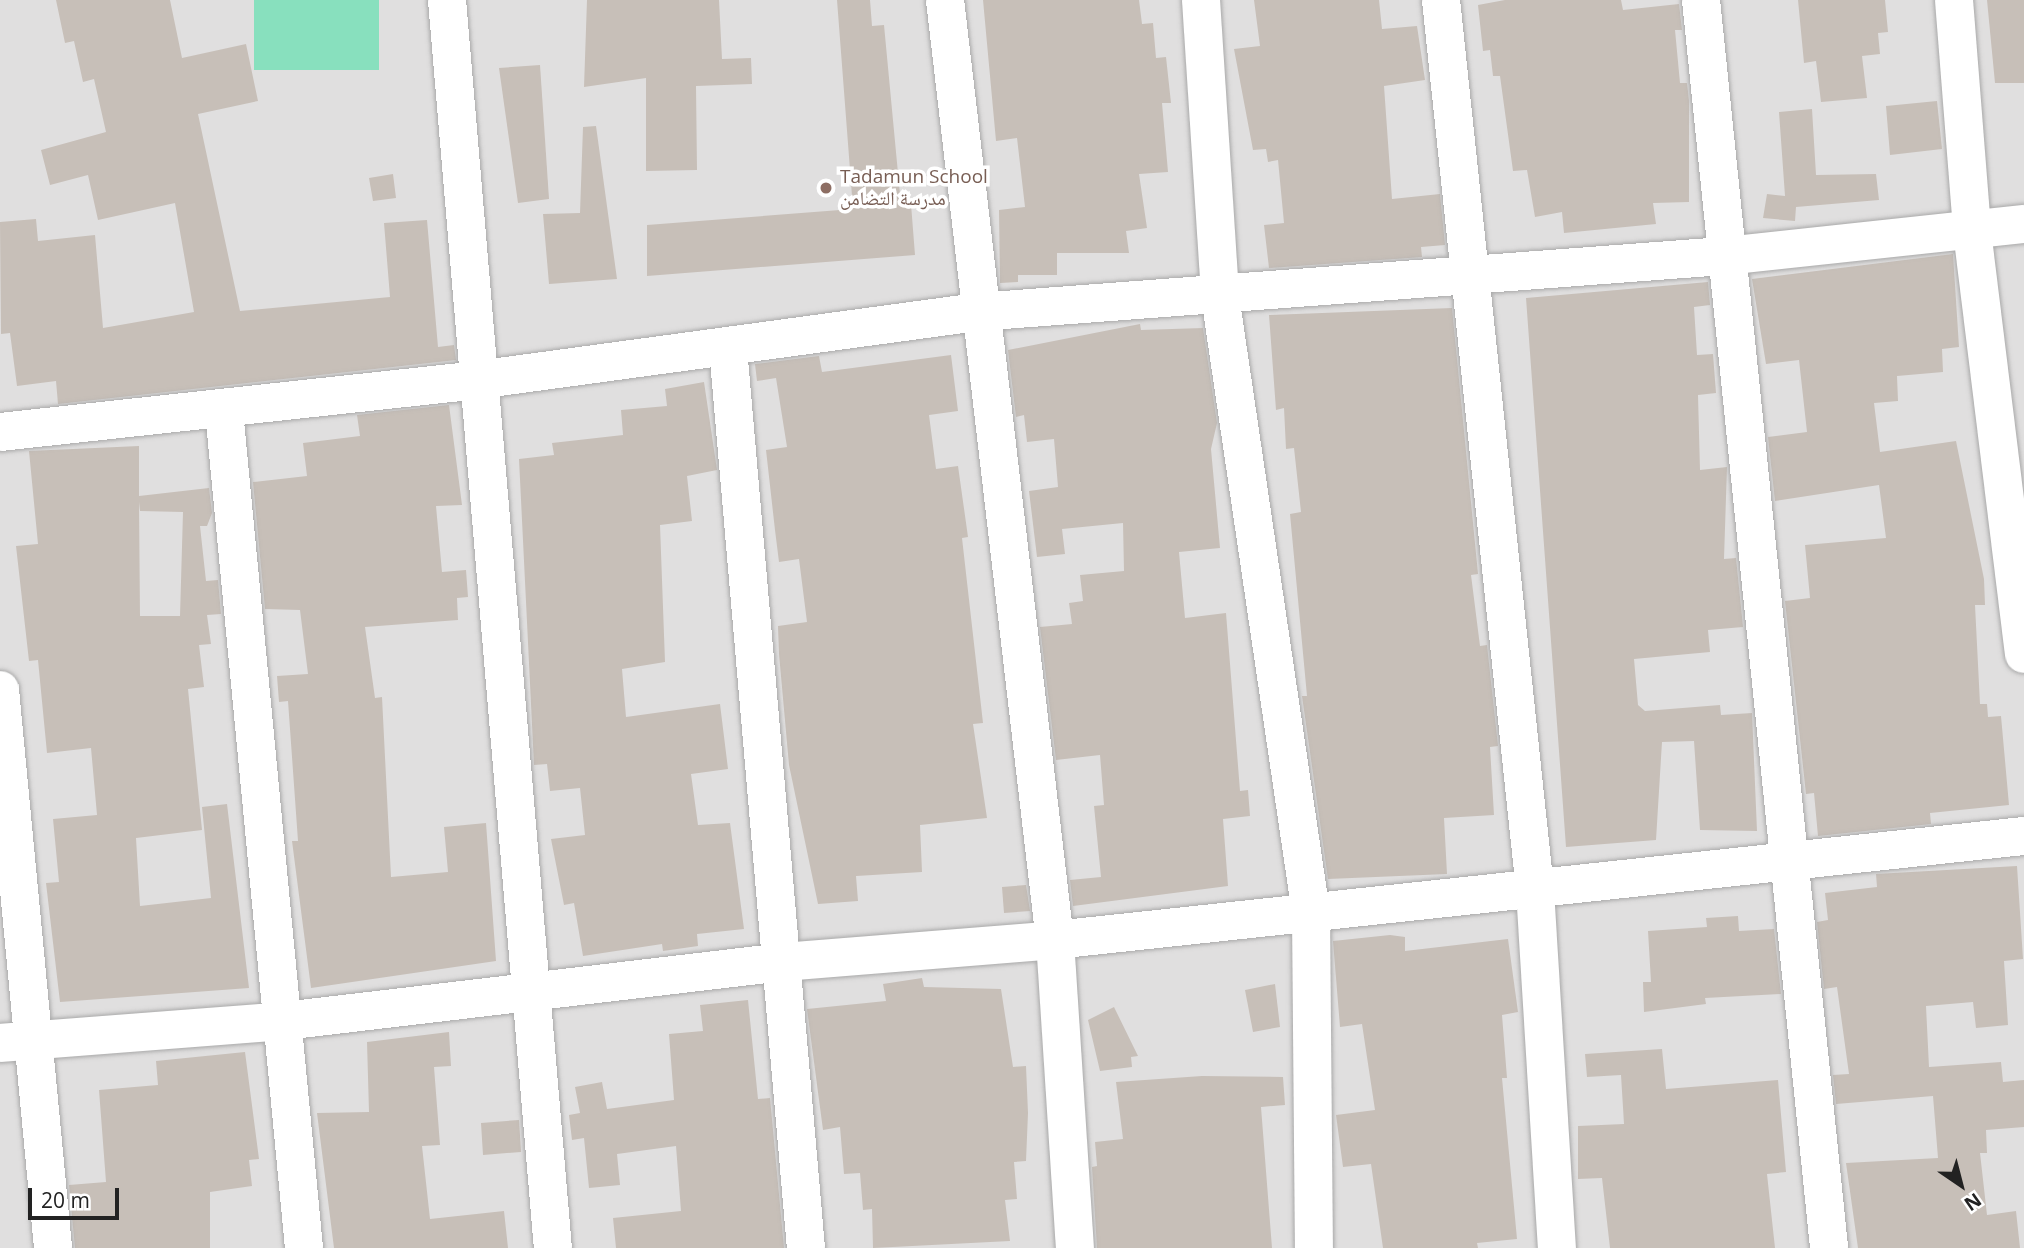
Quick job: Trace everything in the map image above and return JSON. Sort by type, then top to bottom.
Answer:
[{"type":"street","points":[[447,0],[528,992],[553,1248]]},
{"type":"street","points":[[945,0],[977,312],[1055,940],[1075,1248]]},
{"type":"street","points":[[1201,0],[1220,296],[1311,913],[1314,1248]]},
{"type":"street","points":[[1441,0],[1468,277],[1535,890],[1557,1248]]},
{"type":"street","points":[[1701,0],[1724,256],[1792,856],[1829,1248]]},
{"type":"street","points":[[1954,0],[1972,231],[2024,654]]},
{"type":"street","points":[[0,432],[224,411],[477,380],[728,348],[977,312],[1220,296],[1724,256],[2024,224]]},
{"type":"street","points":[[728,348],[806,1248]]},
{"type":"street","points":[[224,411],[304,1248]]},
{"type":"street","points":[[0,690],[16,1042],[53,1248]]},
{"type":"street","points":[[16,1042],[284,1021],[783,962],[1055,940],[1535,890],[1792,856],[2024,836]]},
{"type":"shaded area","points":[[0,0],[2024,0],[2024,1248],[0,1248]]},
{"type":"green space","points":[[254,0],[379,0],[379,70],[254,70]]},
{"type":"building","points":[[56,0],[170,0],[182,58],[246,44],[258,101],[198,114],[240,311],[390,297],[384,223],[427,220],[438,347],[454,345],[456,360],[58,404],[56,381],[17,386],[10,333],[1,334],[0,222],[36,219],[38,241],[95,235],[103,328],[194,312],[175,203],[98,220],[88,175],[50,185],[41,150],[106,132],[94,79],[83,82],[74,41],[65,43]]},
{"type":"building","points":[[587,0],[719,0],[722,59],[751,58],[752,84],[696,86],[697,170],[646,171],[646,78],[584,87]]},
{"type":"building","points":[[837,0],[870,0],[872,26],[884,25],[901,205],[911,204],[915,255],[647,276],[647,225],[853,209]]},
{"type":"building","points":[[983,0],[1139,0],[1142,24],[1153,23],[1156,58],[1166,57],[1171,103],[1162,103],[1168,172],[1139,174],[1147,228],[1126,231],[1129,253],[1057,253],[1057,275],[1018,275],[1018,282],[1000,283],[999,210],[1025,207],[1017,138],[996,141]]},
{"type":"building","points":[[1254,0],[1379,0],[1382,29],[1417,26],[1425,80],[1384,86],[1392,199],[1440,194],[1445,245],[1421,247],[1422,257],[1269,268],[1264,225],[1284,223],[1278,160],[1268,162],[1266,149],[1253,150],[1234,49],[1260,46]]},
{"type":"building","points":[[1505,0],[1621,0],[1623,10],[1679,4],[1682,30],[1675,30],[1680,83],[1687,83],[1689,101],[1689,202],[1653,203],[1656,224],[1564,233],[1562,212],[1535,217],[1527,170],[1513,171],[1500,76],[1493,76],[1490,50],[1483,51],[1478,5]]},
{"type":"building","points":[[1798,0],[1885,0],[1888,32],[1878,33],[1880,54],[1862,56],[1867,98],[1821,102],[1816,61],[1804,63]]},
{"type":"building","points":[[1987,0],[2024,0],[2024,83],[1995,83]]},
{"type":"building","points":[[540,65],[549,199],[518,203],[499,68]]},
{"type":"building","points":[[1937,101],[1942,149],[1890,155],[1886,106]]},
{"type":"building","points":[[1812,109],[1816,175],[1876,174],[1879,200],[1796,207],[1795,221],[1763,218],[1767,194],[1785,196],[1779,112]]},
{"type":"building","points":[[596,126],[617,279],[549,284],[543,214],[580,213],[583,127]]},
{"type":"building","points":[[393,174],[396,198],[373,201],[369,178]]},
{"type":"building","points":[[1953,254],[1959,347],[1942,349],[1943,372],[1897,376],[1898,401],[1874,403],[1880,452],[1956,441],[1984,579],[1985,605],[1975,605],[1980,704],[1987,704],[1988,717],[2001,716],[2009,805],[1930,813],[1931,824],[1818,836],[1814,793],[1806,794],[1785,601],[1810,598],[1805,545],[1886,538],[1879,485],[1775,501],[1768,437],[1807,432],[1799,360],[1766,364],[1752,279]]},
{"type":"building","points":[[1708,282],[1710,305],[1694,307],[1697,355],[1713,354],[1716,393],[1698,395],[1700,470],[1727,467],[1724,559],[1736,558],[1743,627],[1708,630],[1710,652],[1634,659],[1638,705],[1645,711],[1720,705],[1721,715],[1752,713],[1757,831],[1700,830],[1694,741],[1662,742],[1656,840],[1566,847],[1526,298]]},
{"type":"building","points":[[1452,308],[1478,574],[1471,575],[1480,646],[1487,645],[1498,746],[1490,747],[1494,815],[1444,818],[1447,874],[1328,879],[1302,696],[1307,696],[1290,514],[1301,512],[1294,448],[1286,449],[1284,408],[1276,410],[1269,315]]},
{"type":"building","points":[[1140,324],[1141,330],[1203,328],[1217,423],[1211,449],[1220,548],[1179,552],[1185,618],[1226,613],[1240,791],[1248,790],[1250,816],[1223,819],[1228,886],[1073,906],[1070,880],[1101,877],[1094,806],[1104,805],[1100,755],[1056,760],[1040,627],[1072,624],[1069,603],[1083,601],[1080,575],[1124,571],[1123,523],[1062,529],[1065,554],[1037,557],[1029,491],[1058,487],[1054,439],[1027,442],[1024,415],[1016,417],[1008,350]]},
{"type":"building","points":[[951,355],[958,411],[929,415],[936,469],[958,466],[968,537],[962,538],[983,723],[973,724],[987,818],[920,825],[922,872],[856,876],[858,901],[818,904],[789,765],[779,654],[778,626],[807,622],[799,559],[779,562],[775,530],[766,450],[787,447],[776,378],[757,381],[755,364],[819,356],[822,372]]},
{"type":"building","points":[[704,382],[717,470],[687,476],[692,521],[660,525],[665,662],[622,669],[626,717],[720,704],[728,769],[691,774],[698,825],[730,823],[744,929],[697,934],[698,946],[663,951],[662,944],[583,956],[574,903],[564,905],[551,839],[585,835],[580,788],[550,791],[547,764],[534,765],[519,459],[554,455],[552,443],[623,435],[621,410],[667,406],[665,389]]},
{"type":"building","points":[[449,405],[462,505],[436,506],[442,572],[466,570],[468,597],[457,598],[458,620],[365,627],[375,698],[382,697],[391,877],[448,872],[444,827],[486,823],[496,961],[311,988],[292,841],[298,841],[288,701],[279,702],[277,676],[308,674],[300,610],[265,609],[253,482],[307,476],[303,443],[360,436],[357,415]]},
{"type":"building","points":[[139,446],[139,496],[209,488],[212,513],[207,526],[200,526],[206,581],[218,580],[221,614],[207,615],[211,644],[199,645],[204,687],[188,689],[202,830],[136,838],[140,906],[211,898],[202,807],[227,804],[249,988],[60,1002],[46,883],[59,882],[53,819],[97,815],[91,748],[47,753],[38,660],[29,661],[16,546],[38,544],[29,451]],"holes":[[[139,502],[140,511],[183,512],[180,616],[140,616]]]},
{"type":"building","points":[[2017,866],[2023,959],[2004,961],[2008,1025],[1976,1028],[1973,1002],[1926,1006],[1929,1067],[2001,1062],[2003,1082],[2024,1080],[2024,1127],[1986,1130],[1987,1153],[1980,1153],[1987,1215],[2016,1211],[2020,1248],[1858,1248],[1846,1163],[1938,1158],[1933,1096],[1836,1104],[1833,1075],[1849,1074],[1837,987],[1824,989],[1817,922],[1828,920],[1825,893],[1877,887],[1876,874]]},
{"type":"building","points":[[1026,885],[1030,911],[1004,913],[1002,887]]},
{"type":"building","points":[[1738,916],[1739,931],[1774,929],[1781,994],[1705,998],[1706,1004],[1644,1012],[1643,982],[1651,982],[1648,931],[1707,927],[1706,918]]},
{"type":"building","points":[[1390,935],[1405,937],[1405,951],[1508,939],[1518,1012],[1502,1015],[1507,1078],[1502,1078],[1517,1239],[1477,1243],[1478,1248],[1383,1248],[1371,1164],[1343,1167],[1336,1115],[1375,1110],[1362,1024],[1340,1027],[1333,941]]},
{"type":"building","points":[[922,978],[924,987],[1001,989],[1013,1067],[1026,1066],[1028,1113],[1026,1161],[1014,1162],[1017,1199],[1005,1200],[1010,1241],[873,1248],[872,1209],[863,1210],[860,1173],[844,1174],[840,1127],[823,1130],[807,1009],[886,1001],[883,984]]},
{"type":"building","points":[[1275,984],[1280,1027],[1253,1032],[1245,990]]},
{"type":"building","points":[[748,1000],[758,1099],[770,1098],[784,1248],[616,1248],[613,1218],[681,1211],[676,1146],[617,1154],[620,1185],[589,1188],[584,1138],[572,1140],[569,1115],[580,1113],[575,1087],[602,1082],[607,1109],[674,1100],[669,1034],[703,1031],[700,1005]]},
{"type":"building","points":[[1114,1007],[1138,1056],[1131,1057],[1132,1067],[1100,1071],[1088,1020]]},
{"type":"building","points":[[449,1032],[451,1066],[434,1067],[440,1145],[422,1146],[430,1219],[504,1211],[508,1248],[334,1248],[317,1113],[369,1112],[367,1042]]},
{"type":"building","points":[[1662,1049],[1666,1089],[1778,1080],[1786,1172],[1767,1174],[1775,1248],[1610,1248],[1602,1178],[1578,1179],[1578,1126],[1624,1124],[1621,1075],[1587,1077],[1585,1054]]},
{"type":"building","points":[[245,1052],[259,1159],[249,1160],[252,1186],[210,1192],[210,1248],[75,1248],[69,1185],[106,1182],[99,1090],[158,1085],[156,1061]]},
{"type":"building","points":[[1202,1076],[1283,1077],[1285,1105],[1261,1107],[1272,1248],[1097,1248],[1092,1167],[1097,1166],[1095,1142],[1123,1139],[1116,1082]]},
{"type":"building","points":[[519,1120],[521,1152],[483,1155],[481,1123]]},
{"type":"place","name":"Tadamun School مدرسة التضامن","points":[[826,188]]}]
